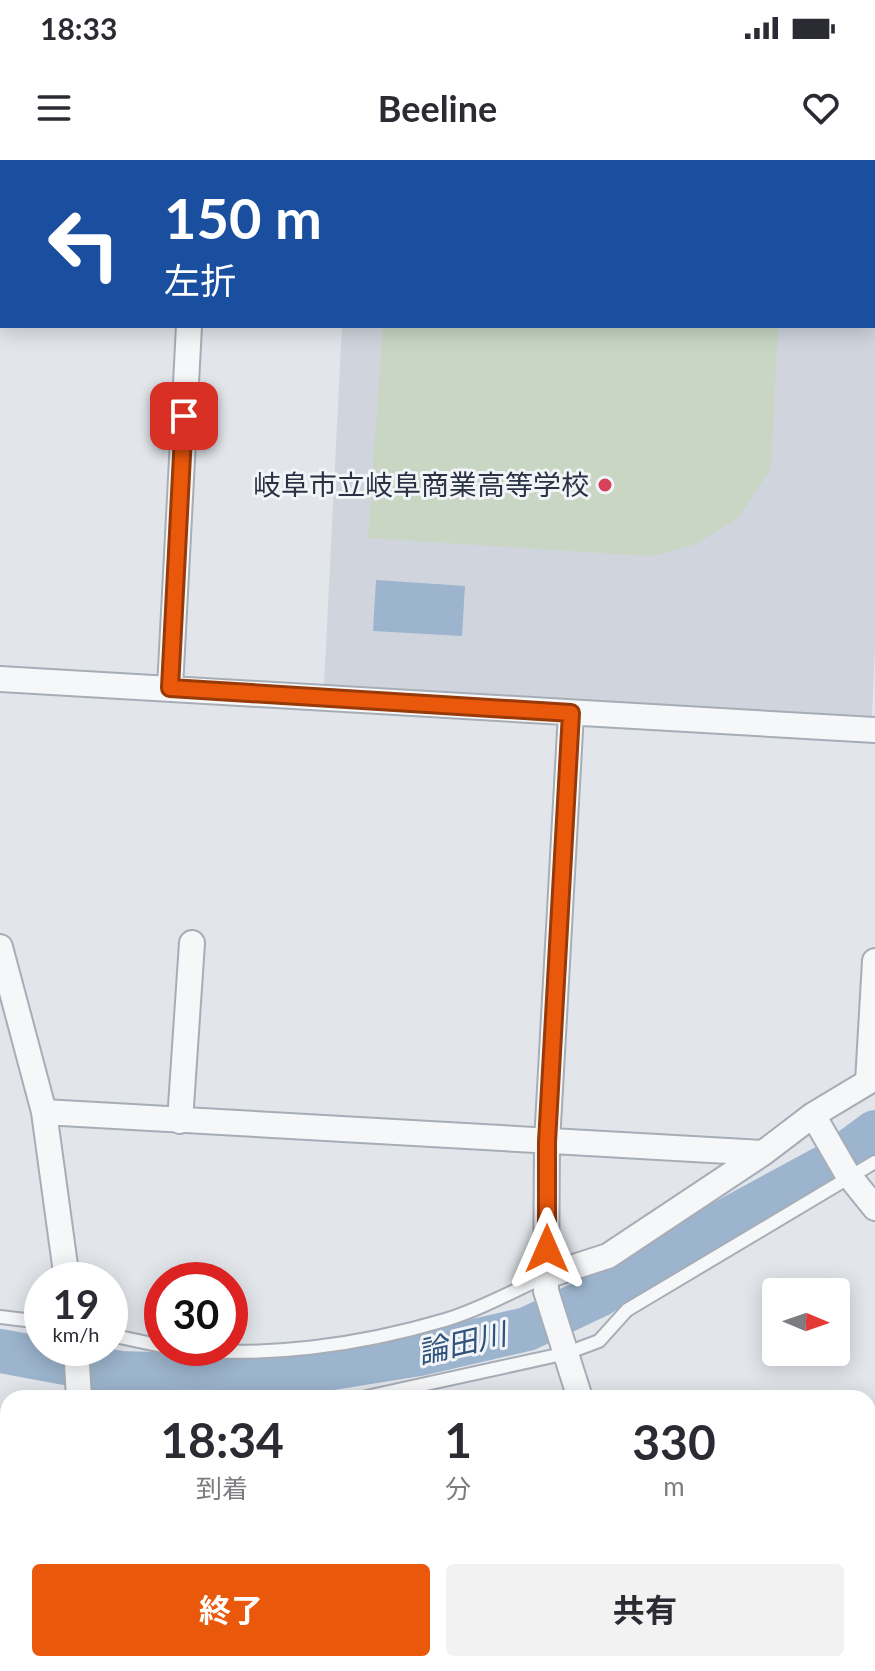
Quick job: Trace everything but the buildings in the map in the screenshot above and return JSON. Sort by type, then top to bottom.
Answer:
[{"type":"street","points":[[170,688],[189,328]]},
{"type":"street","points":[[0,679],[875,730]]},
{"type":"street","points":[[571,713],[547,1142],[546,1284],[578,1390]]},
{"type":"street","points":[[180,1121],[192,943]]},
{"type":"street","points":[[0,947],[44,1112],[65,1262]]},
{"type":"street","points":[[546,1284],[608,1256],[763,1153],[817,1122],[871,1081],[875,961]]},
{"type":"street","points":[[44,1112],[763,1153]]},
{"type":"street","points":[[817,1122],[849,1176],[875,1208]]},
{"type":"street","points":[[77,1366],[79,1390]]},
{"type":"lane","points":[[394,1390],[599,1341],[627,1310],[875,1162]]},
{"type":"lane","points":[[248,1350],[331,1345],[446,1320],[546,1284]]},
{"type":"lane","points":[[0,1317],[24,1320]]},
{"type":"shaded area","name":"岐阜市立岐阜商業高等学校","points":[[342,328],[875,328],[875,645],[872,718],[324,686]]},
{"type":"green space","points":[[383,328],[778,328],[771,468],[739,517],[696,544],[651,556],[368,538]]},
{"type":"water","points":[[376,580],[465,586],[462,636],[373,631]]},
{"type":"waterway","name":"論田川","points":[[0,1351],[120,1373],[276,1377],[419,1354],[527,1329],[599,1295],[648,1263],[836,1161],[875,1132]]},
{"type":"place","name":"岐阜市立岐阜商業高等学校","points":[[605,485]]},
{"type":"route","points":[[184,416],[170,688],[571,713],[547,1142],[547,1249]]}]
